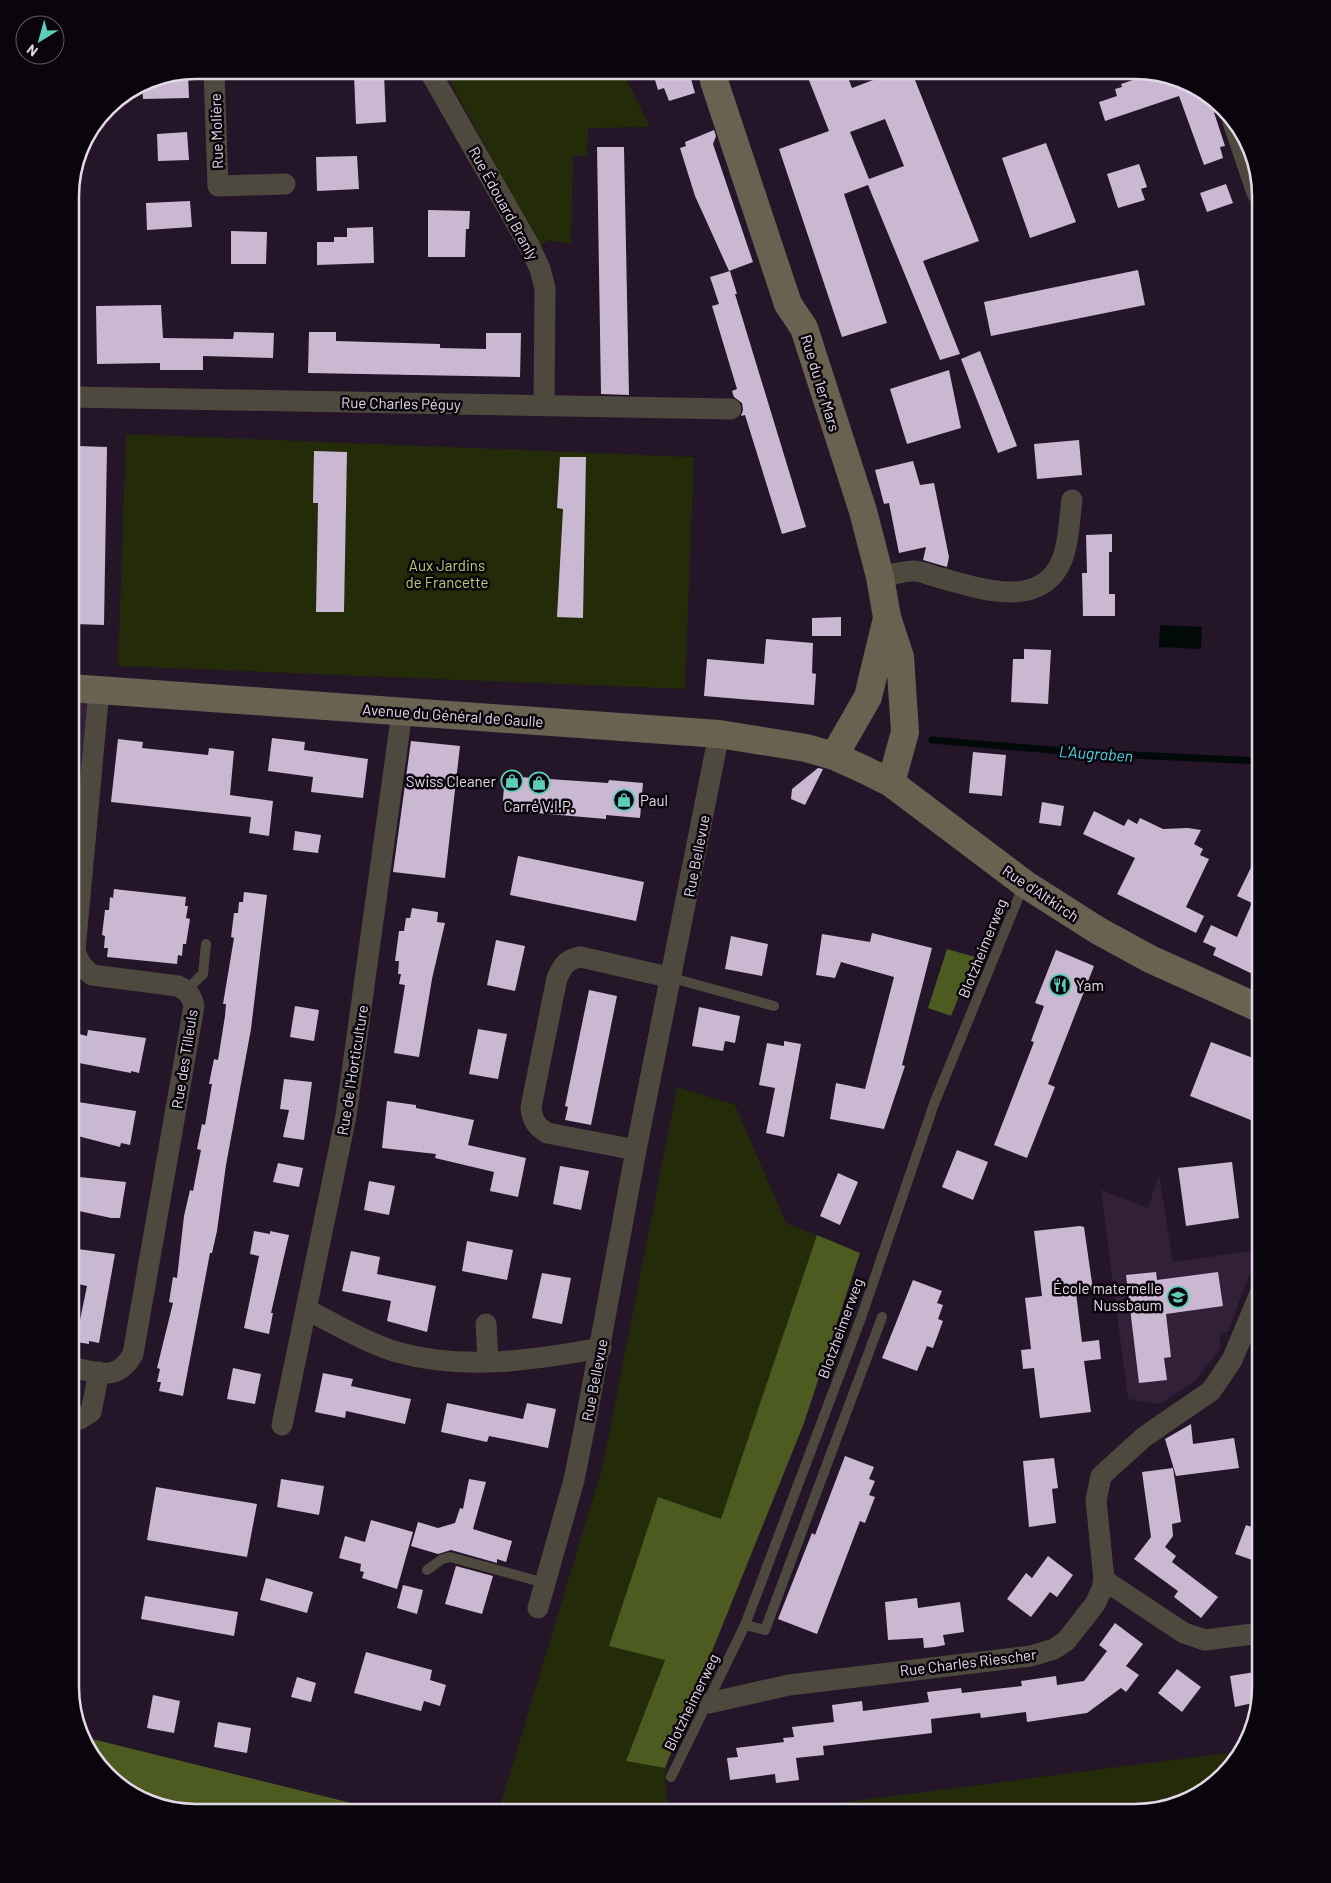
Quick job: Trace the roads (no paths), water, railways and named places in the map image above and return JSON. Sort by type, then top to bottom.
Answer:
[{"type":"main road","name":"Rue du 1er Mars","points":[[714,79],[788,304],[804,328],[862,511],[880,577],[887,617],[900,657],[905,732],[891,783]]},
{"type":"main road","name":"Rue du 1er Mars","points":[[834,756],[868,697],[887,617]]},
{"type":"main road","name":"Avenue du Général de Gaulle","points":[[79,689],[719,734],[806,748],[834,756]]},
{"type":"main road","name":"Rue d'Altkirch","points":[[834,756],[891,783],[1024,884],[1098,930],[1143,955],[1252,1005]]},
{"type":"street","name":"Rue Molière","points":[[214,79],[218,186],[285,184]]},
{"type":"street","name":"Rue Édouard Branly","points":[[434,79],[525,238],[540,269],[545,288],[544,406]]},
{"type":"street","points":[[1242,149],[1248,167]]},
{"type":"street","name":"Rue Charles Péguy","points":[[79,397],[731,409]]},
{"type":"street","points":[[880,577],[915,571],[977,587],[1023,592],[1037,588],[1057,569],[1062,557],[1072,500]]},
{"type":"street","name":"Rue des Tilleuls","points":[[79,907],[99,690]]},
{"type":"street","name":"Rue de l'Horticulture","points":[[282,1425],[308,1310],[346,1116],[402,712]]},
{"type":"street","name":"Rue Bellevue","points":[[538,1608],[574,1480],[601,1348],[636,1150],[672,978],[719,734]]},
{"type":"street","points":[[636,1150],[547,1133],[536,1126],[531,1107],[554,996],[562,966],[570,959],[581,957],[672,978]]},
{"type":"street","name":"Rue des Tilleuls","points":[[79,962],[83,968],[92,974],[178,986],[186,990],[193,998],[194,1006],[133,1354],[127,1364],[118,1371],[109,1374],[79,1368]]},
{"type":"street","points":[[308,1310],[397,1352],[438,1360],[514,1361],[601,1348]]},
{"type":"street","name":"Rue Charles Riescher","points":[[709,1703],[789,1685],[1031,1656],[1054,1649],[1066,1641],[1094,1604],[1104,1580],[1096,1500],[1101,1476],[1144,1437],[1211,1392],[1232,1360],[1252,1312]]},
{"type":"street","points":[[486,1324],[488,1361]]},
{"type":"street","points":[[79,1419],[91,1412],[100,1372]]},
{"type":"street","points":[[1104,1580],[1184,1634],[1196,1639],[1205,1640],[1252,1634]]},
{"type":"lane","name":"Blotzheimerweg","points":[[671,1777],[709,1703],[745,1625],[861,1318],[934,1104],[1024,884]]},
{"type":"lane","points":[[186,990],[203,974],[206,944]]},
{"type":"lane","points":[[672,978],[774,1006]]},
{"type":"lane","points":[[745,1625],[765,1630],[882,1317]]},
{"type":"lane","points":[[427,1570],[442,1559],[450,1557],[545,1583]]},
{"type":"waterway","name":"L'Augraben","points":[[932,740],[1088,753],[1252,761]]},
{"type":"place","name":"Swiss Cleaner","points":[[512,781]]},
{"type":"place","name":"Carré V.I.P.","points":[[539,783]]},
{"type":"place","name":"Paul","points":[[624,800]]},
{"type":"place","name":"Yam","points":[[1060,985]]},
{"type":"place","name":"École maternelle Nussbaum","points":[[1178,1297]]},
{"type":"park label","name":"Aux Jardins de Francette","points":[[447,574]]}]
